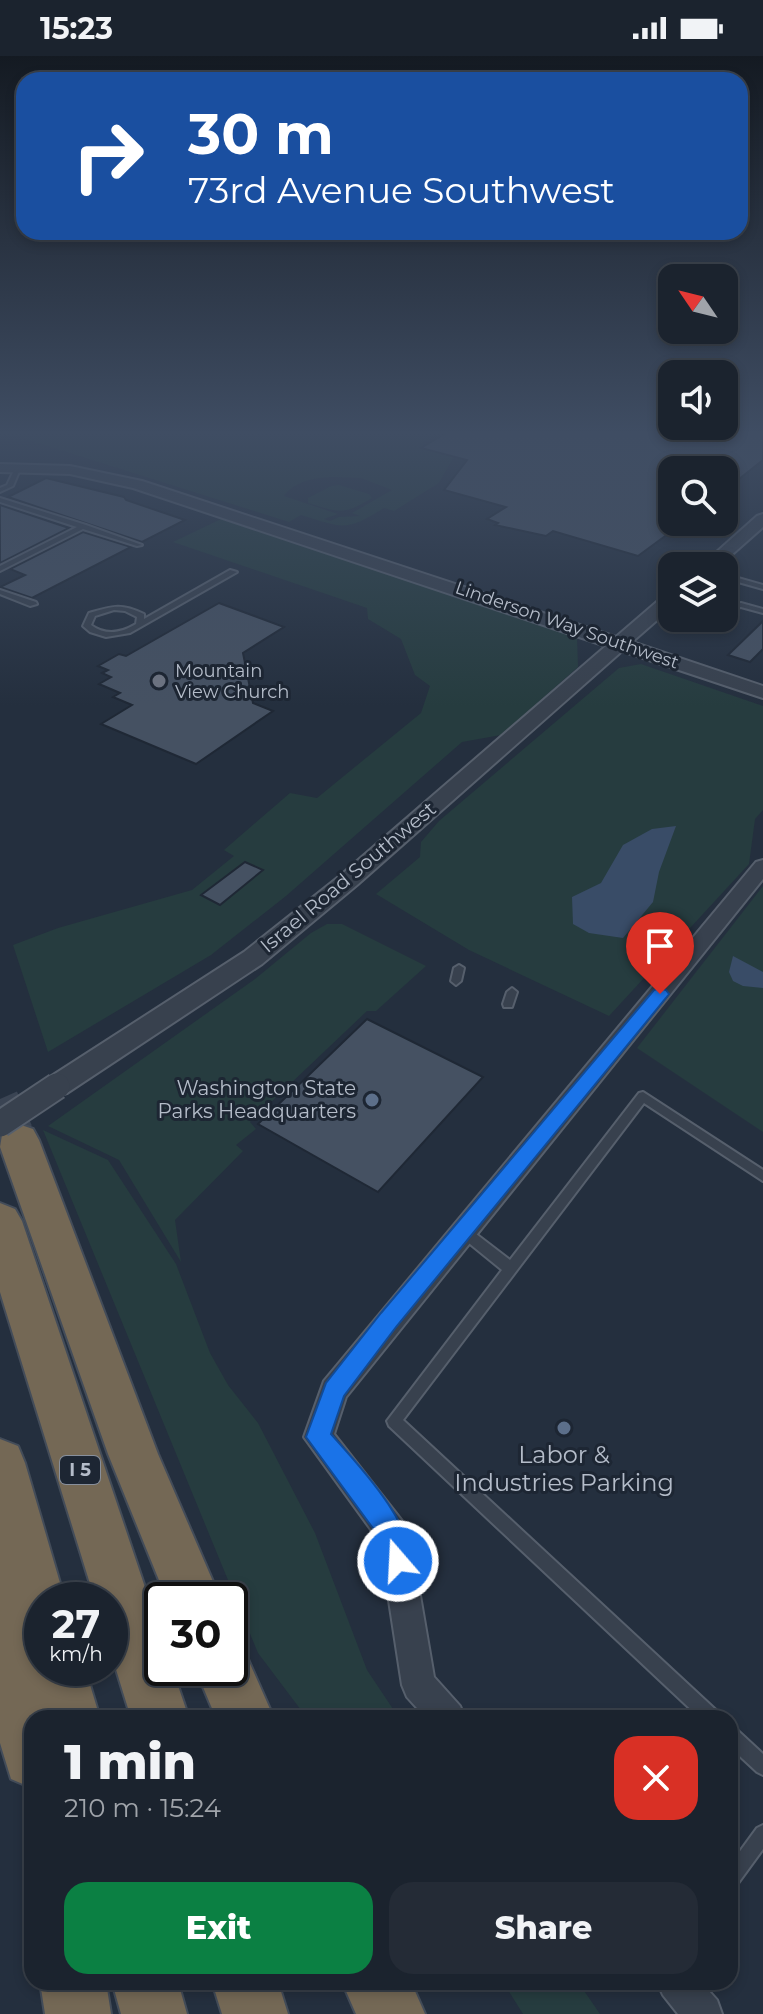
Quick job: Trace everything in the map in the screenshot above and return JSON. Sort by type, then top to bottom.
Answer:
[{"type":"highway","points":[[9,1132],[133,1454],[186,1582]]},
{"type":"highway","name":"I 5","points":[[0,1221],[157,1710]]},
{"type":"highway","points":[[0,1463],[33,1582]]},
{"type":"highway","points":[[0,1581],[24,1714]]},
{"type":"highway","points":[[62,1686],[69,1710]]},
{"type":"highway","points":[[231,1686],[241,1710]]},
{"type":"highway","points":[[74,1990],[78,2014]]},
{"type":"highway","points":[[147,1990],[154,2014]]},
{"type":"highway","points":[[248,1990],[255,2014]]},
{"type":"highway","points":[[379,1990],[392,2014]]},
{"type":"street","name":"Linderson Way Southwest","points":[[257,523],[763,692]]},
{"type":"street","points":[[725,552],[758,523]]},
{"type":"street","name":"Israel Road Southwest","points":[[9,1132],[57,1086],[253,958],[349,880],[658,610]]},
{"type":"street","points":[[441,1710],[419,1685],[404,1608],[395,1537],[345,1468],[318,1437],[334,1390],[763,866]]},
{"type":"street","points":[[683,1990],[703,2014]]},
{"type":"lane","points":[[76,523],[139,545]]},
{"type":"lane","points":[[0,569],[84,526]]},
{"type":"lane","points":[[140,625],[141,616],[127,609],[100,611],[87,622],[93,631],[108,635],[123,634],[140,625],[233,572]]},
{"type":"lane","points":[[738,580],[763,587]]},
{"type":"lane","points":[[0,592],[33,604]]},
{"type":"lane","points":[[738,605],[763,611]]},
{"type":"lane","points":[[456,981],[459,968]]},
{"type":"lane","points":[[703,1710],[394,1421],[643,1096],[763,1176]]},
{"type":"lane","points":[[463,1231],[511,1269]]},
{"type":"lane","points":[[738,1743],[763,1766]]},
{"type":"lane","points":[[738,1869],[763,1834]]},
{"type":"green space","points":[[212,523],[234,523],[577,637],[578,667],[501,735],[462,742],[286,896],[211,955],[48,1052],[13,945],[58,928],[192,890],[234,856],[224,850],[290,793],[317,798],[421,713],[430,686],[415,675],[401,639],[368,619],[367,608],[173,542]]},
{"type":"green space","points":[[641,664],[763,706],[763,810],[755,819],[749,864],[609,1016],[469,950],[376,894],[420,857],[421,842],[439,821],[619,668]]},
{"type":"green space","points":[[763,886],[763,1132],[637,1048]]},
{"type":"green space","points":[[327,924],[342,924],[426,966],[376,1011],[367,1011],[250,1122],[256,1129],[236,1145],[243,1151],[175,1220],[181,1262],[119,1160],[48,1126]]},
{"type":"green space","points":[[43,1130],[108,1160],[176,1264],[210,1353],[228,1385],[258,1423],[315,1533],[367,1670],[394,1710],[301,1710],[258,1653],[248,1629],[248,1582],[229,1582]]},
{"type":"green space","points":[[508,1990],[584,1990],[600,2014],[523,2014]]},
{"type":"water","points":[[676,826],[659,872],[653,902],[623,938],[589,933],[573,924],[572,897],[601,883],[623,845],[652,829]]},
{"type":"water","points":[[733,956],[763,972],[763,988],[743,986],[733,981],[729,972]]},
{"type":"building","points":[[0,523],[55,523],[69,528],[0,563]]},
{"type":"building","points":[[87,523],[178,523],[142,542]]},
{"type":"building","points":[[658,523],[658,536],[665,536],[638,556],[553,531],[546,536],[495,525]]},
{"type":"building","points":[[83,532],[131,547],[32,598],[0,587],[25,575],[10,569]]},
{"type":"building","name":"Mountain View Church","points":[[219,603],[284,627],[243,653],[253,703],[273,711],[196,764],[101,724],[132,705],[113,697],[120,693],[99,684],[111,677],[102,673],[108,670],[98,666],[119,654],[126,656]]},
{"type":"building","points":[[763,621],[763,649],[750,662],[728,655]]},
{"type":"building","points":[[245,862],[263,870],[220,905],[201,895]]},
{"type":"building","name":"Washington State Parks Headquarters","points":[[367,1019],[483,1077],[378,1192],[258,1124]]},
{"type":"tunnel","points":[[0,1099],[18,1140]]},
{"type":"place","name":"Mountain View Church","points":[[159,681]]},
{"type":"place","name":"Washington State Parks Headquarters","points":[[372,1100]]},
{"type":"place","name":"Labor & Industries Parking","points":[[564,1428]]},
{"type":"route","points":[[398,1561],[395,1537],[345,1468],[318,1437],[334,1390],[388,1320],[660,994]]}]
